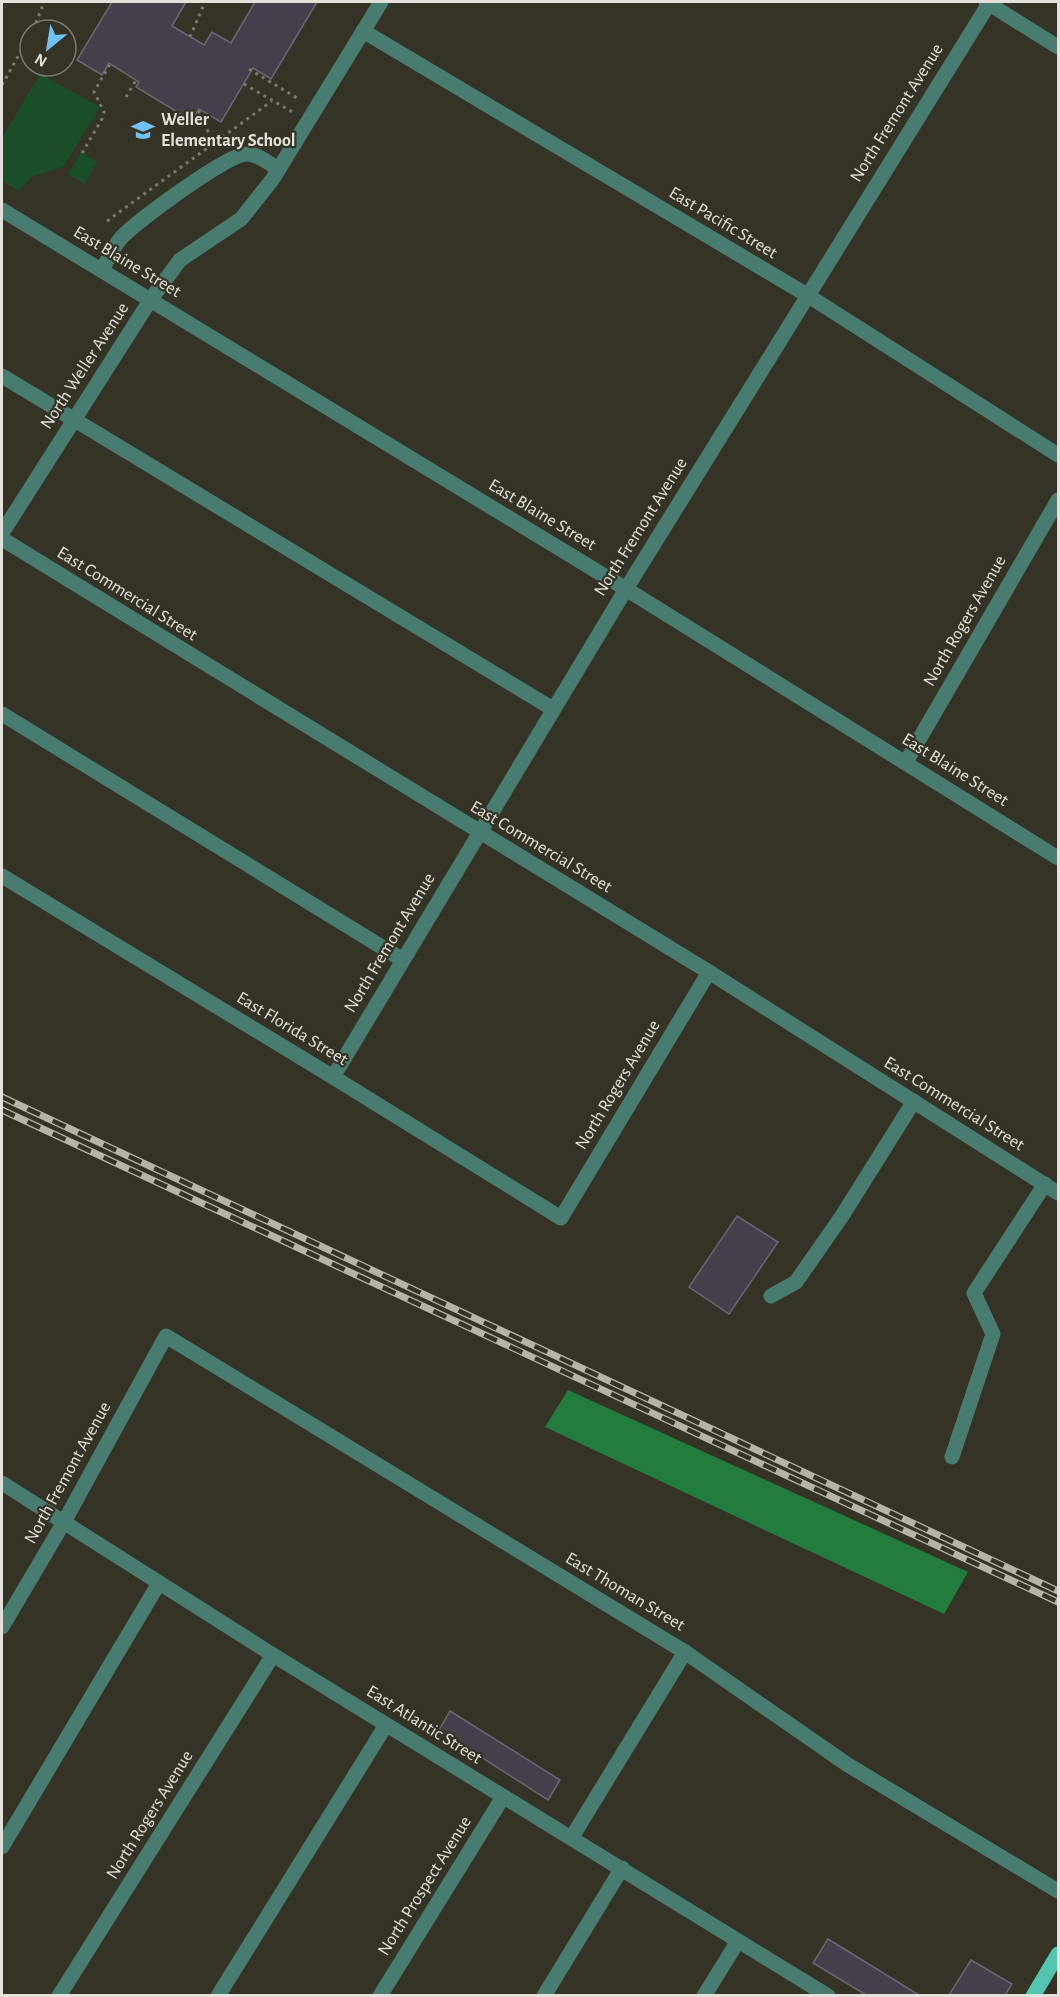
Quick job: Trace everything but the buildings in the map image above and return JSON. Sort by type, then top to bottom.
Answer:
[{"type":"main road","points":[[1033,1995],[1059,1954]]},
{"type":"street","name":"North Weller Avenue","points":[[2,533],[151,299],[180,260],[241,219],[279,169],[381,2]]},
{"type":"street","points":[[988,2],[1059,47]]},
{"type":"street","name":"North Fremont Avenue","points":[[333,1077],[626,589],[988,2]]},
{"type":"street","name":"East Pacific Street","points":[[363,31],[807,295],[1059,455]]},
{"type":"street","points":[[102,270],[122,237],[136,225],[207,173],[238,155],[249,153],[255,155],[279,169]]},
{"type":"street","name":"East Blaine Street","points":[[2,210],[626,589],[1059,858]]},
{"type":"street","points":[[2,376],[553,709]]},
{"type":"street","name":"North Rogers Avenue","points":[[906,762],[1059,500]]},
{"type":"street","name":"East Commercial Street","points":[[2,539],[709,972],[1059,1193]]},
{"type":"street","points":[[2,714],[403,960]]},
{"type":"street","name":"East Florida Street","points":[[2,876],[561,1218]]},
{"type":"street","name":"North Rogers Avenue","points":[[561,1218],[709,972]]},
{"type":"street","points":[[771,1296],[796,1282],[842,1216],[914,1101]]},
{"type":"street","points":[[952,1457],[993,1334],[974,1293],[1045,1184]]},
{"type":"street","name":"North Fremont Avenue","points":[[2,1626],[64,1522],[166,1336]]},
{"type":"street","name":"East Thoman Street","points":[[166,1336],[685,1652],[848,1765],[1059,1891]]},
{"type":"street","name":"East Atlantic Street","points":[[2,1483],[273,1655],[828,1995]]},
{"type":"street","points":[[2,1847],[159,1583]]},
{"type":"street","points":[[572,1837],[685,1652]]},
{"type":"street","name":"North Rogers Avenue","points":[[59,1995],[273,1655]]},
{"type":"street","points":[[218,1995],[386,1725]]},
{"type":"street","name":"North Prospect Avenue","points":[[380,1995],[503,1797]]},
{"type":"street","points":[[544,1995],[622,1868]]},
{"type":"street","points":[[704,1995],[738,1941]]},
{"type":"path","points":[[38,18],[42,8],[40,2]]},
{"type":"path","points":[[190,37],[205,2]]},
{"type":"path","points":[[2,85],[18,56]]},
{"type":"path","points":[[82,153],[102,119],[103,108],[94,92],[110,64]]},
{"type":"path","points":[[249,69],[297,98]]},
{"type":"path","points":[[126,97],[136,80]]},
{"type":"path","points":[[244,84],[308,121]]},
{"type":"path","points":[[107,221],[273,101]]},
{"type":"path","points":[[198,111],[205,116],[206,128],[215,143]]},
{"type":"green space","points":[[38,78],[47,78],[100,107],[63,167],[33,176],[18,191],[2,180],[2,138]]},
{"type":"green space","points":[[81,152],[97,162],[84,184],[68,174]]},
{"type":"green space","points":[[568,1390],[968,1572],[944,1614],[545,1427]]},
{"type":"railway","points":[[2,1097],[1058,1591]]},
{"type":"railway","points":[[2,1110],[1058,1602]]},
{"type":"place","name":"Weller Elementary School","points":[[143,130]]}]
